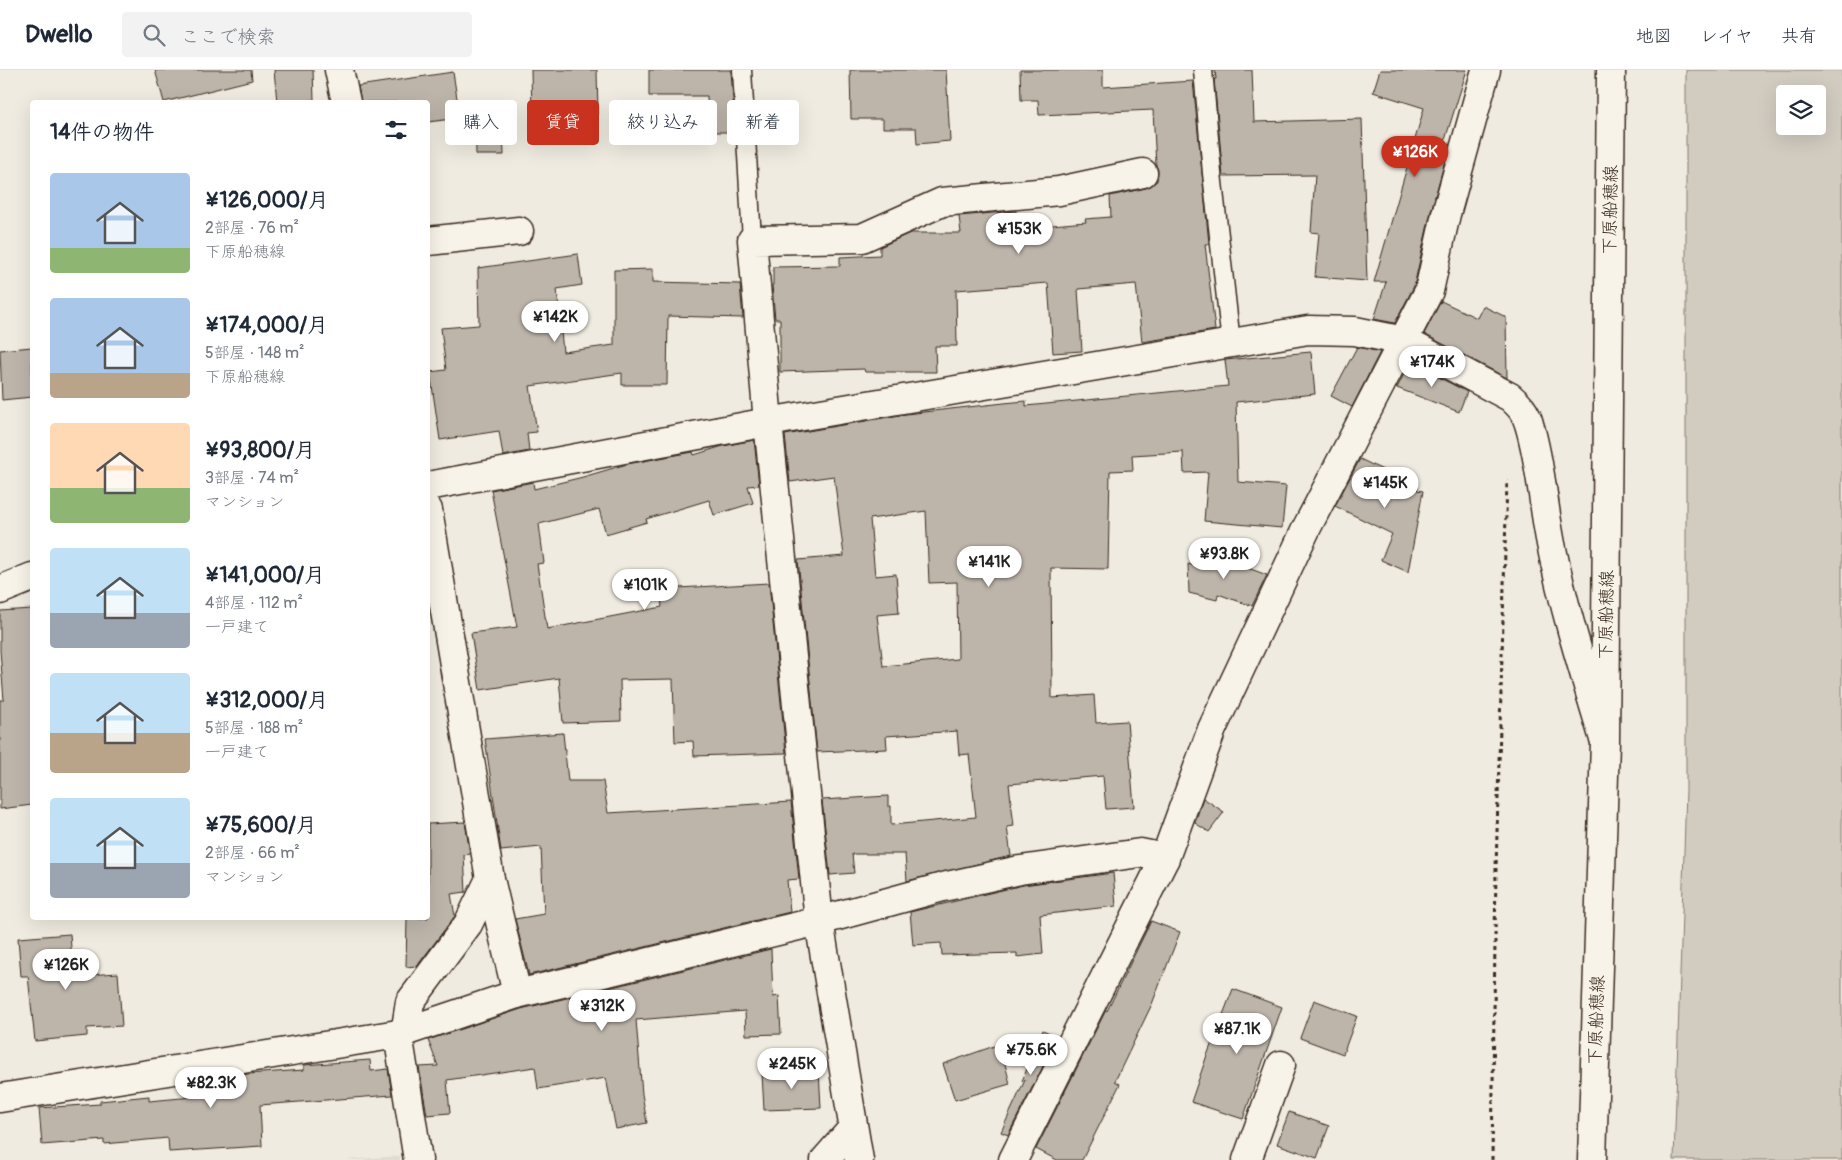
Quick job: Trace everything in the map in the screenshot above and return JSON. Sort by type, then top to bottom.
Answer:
[{"type":"street","points":[[339,70],[346,100]]},
{"type":"street","points":[[1013,1160],[1164,858],[1212,729],[1307,527],[1429,291],[1446,214],[1486,70]]},
{"type":"street","name":"下原船穂線","points":[[1592,1160],[1605,742],[1611,70]]},
{"type":"street","points":[[859,1160],[819,921],[768,422],[752,240],[862,238],[942,202],[1059,190],[1143,173]]},
{"type":"street","points":[[430,241],[519,231]]},
{"type":"street","points":[[430,486],[768,422],[1308,330],[1355,331],[1404,341],[1510,397],[1523,409],[1529,423],[1551,545],[1575,646],[1605,742]]},
{"type":"street","points":[[430,522],[490,879],[517,994]]},
{"type":"street","points":[[0,590],[30,578]]},
{"type":"street","points":[[0,1098],[398,1034],[517,994],[819,921],[942,887],[1020,870],[1140,852],[1164,858]]},
{"type":"street","points":[[398,1034],[406,1028],[410,1002],[468,924],[490,879]]},
{"type":"street","points":[[398,1034],[418,1160]]},
{"type":"street","points":[[1247,1160],[1281,1065]]},
{"type":"street","points":[[825,1160],[853,1128]]},
{"type":"lane","points":[[742,70],[752,240]]},
{"type":"lane","points":[[1203,70],[1212,173],[1231,343]]},
{"type":"path","points":[[1492,1160],[1496,868],[1507,476]]},
{"type":"shaded area","points":[[1686,70],[1842,70],[1842,1160],[1674,1160],[1686,790]]},
{"type":"shaded area","points":[[400,1156],[400,1160],[345,1160]]},
{"type":"building","points":[[155,70],[251,70],[252,80],[172,100],[163,100]]},
{"type":"building","points":[[274,70],[313,70],[314,100],[277,100]]},
{"type":"building","points":[[531,70],[597,70],[598,100],[532,100]]},
{"type":"building","points":[[649,70],[731,70],[733,100],[727,100],[727,132],[717,132],[717,100],[707,100],[707,96],[649,96]]},
{"type":"building","points":[[850,70],[946,70],[950,141],[917,144],[916,128],[883,128],[883,119],[851,119]]},
{"type":"building","points":[[1020,70],[1103,70],[1103,87],[1193,81],[1209,244],[1205,244],[1215,330],[1142,342],[1136,284],[1078,289],[1082,351],[1053,353],[1048,283],[956,290],[957,346],[935,346],[936,372],[865,372],[864,369],[780,372],[780,319],[775,319],[772,285],[773,267],[840,266],[840,257],[880,255],[880,247],[910,233],[961,233],[959,216],[1016,211],[1018,228],[1086,222],[1085,219],[1111,217],[1110,196],[1146,188],[1157,181],[1158,170],[1156,166],[1153,110],[1039,115],[1038,100],[1021,100]]},
{"type":"building","points":[[1215,70],[1252,70],[1254,122],[1362,119],[1367,281],[1315,277],[1319,233],[1311,232],[1315,175],[1223,176],[1214,79],[1216,79]]},
{"type":"building","points":[[1380,70],[1467,70],[1439,159],[1445,161],[1431,211],[1414,286],[1395,323],[1374,319],[1386,282],[1374,282],[1424,108],[1373,92]]},
{"type":"building","points":[[453,72],[457,100],[445,100],[445,120],[430,122],[430,100],[361,100],[358,86]]},
{"type":"building","points":[[476,145],[504,145],[504,155],[476,155]]},
{"type":"building","points":[[578,254],[582,285],[557,289],[563,352],[614,345],[614,270],[653,269],[653,282],[740,284],[743,318],[668,316],[667,385],[622,385],[622,373],[530,386],[537,432],[527,433],[529,451],[503,456],[499,431],[440,440],[430,372],[446,370],[441,328],[479,325],[478,268]]},
{"type":"building","points":[[1441,301],[1477,318],[1483,306],[1506,317],[1507,378],[1424,334]]},
{"type":"building","points":[[30,347],[30,397],[2,400],[0,350]]},
{"type":"building","points":[[1357,347],[1380,352],[1352,407],[1331,396]]},
{"type":"building","points":[[1311,352],[1315,394],[1236,402],[1238,482],[1286,486],[1282,528],[1204,521],[1208,472],[1184,473],[1183,452],[1132,455],[1133,470],[1110,471],[1108,569],[1051,568],[1052,698],[1094,695],[1096,723],[1127,721],[1134,807],[1106,809],[1103,776],[1009,784],[1014,826],[1007,827],[1011,856],[907,881],[905,854],[852,854],[854,873],[830,875],[822,800],[888,796],[888,806],[891,806],[891,825],[976,817],[969,754],[959,755],[957,731],[886,736],[887,749],[817,752],[798,560],[844,556],[834,476],[790,482],[785,435],[906,414],[1004,403],[1026,401],[1026,406],[1228,386],[1225,360]],"holes":[[[926,511],[929,583],[957,582],[958,659],[883,666],[877,615],[899,613],[896,574],[875,576],[870,519]]]},
{"type":"building","points":[[1410,362],[1467,392],[1459,412],[1397,388]]},
{"type":"building","points":[[754,440],[759,485],[748,486],[753,503],[714,515],[709,500],[646,519],[647,522],[606,534],[599,509],[539,524],[544,563],[537,564],[547,629],[662,607],[660,589],[769,583],[786,753],[694,756],[693,741],[675,742],[673,679],[620,680],[621,721],[563,723],[559,678],[480,690],[471,633],[517,627],[491,490],[533,482],[534,489],[627,464],[693,452],[694,455],[723,446]]},
{"type":"building","points":[[1360,459],[1418,487],[1417,490],[1423,491],[1408,572],[1381,560],[1392,534],[1335,506]]},
{"type":"building","points":[[1201,551],[1267,575],[1252,606],[1218,594],[1217,600],[1189,593],[1188,564],[1200,567]]},
{"type":"building","points":[[30,609],[30,805],[0,809],[0,700],[4,700],[0,651],[0,611]]},
{"type":"building","points":[[563,733],[568,781],[603,781],[608,813],[791,802],[799,879],[787,880],[790,912],[529,975],[515,919],[544,914],[541,847],[501,851],[485,739]]},
{"type":"building","points":[[1203,798],[1224,812],[1209,832],[1195,823]]},
{"type":"building","points":[[465,822],[470,854],[464,855],[466,892],[451,894],[455,916],[417,966],[406,967],[407,920],[430,920],[430,824]]},
{"type":"building","points":[[1113,873],[1116,906],[1040,915],[1043,954],[1017,957],[1017,953],[942,955],[941,943],[913,945],[910,912],[1023,885]]},
{"type":"building","points":[[1151,921],[1180,932],[1152,1004],[1115,1081],[1120,1084],[1082,1160],[1057,1160],[1036,1149]]},
{"type":"building","points":[[70,934],[73,976],[118,973],[122,1026],[87,1028],[87,1036],[35,1041],[28,976],[21,976],[18,938]]},
{"type":"building","points":[[771,949],[773,997],[779,996],[781,1034],[746,1035],[745,1011],[636,1020],[642,1094],[647,1123],[616,1129],[606,1078],[538,1089],[535,1067],[447,1080],[450,1113],[427,1115],[419,1067],[438,1066],[428,1040],[521,1009]]},
{"type":"building","points":[[1233,989],[1282,1007],[1243,1119],[1191,1102]]},
{"type":"building","points":[[1314,1000],[1357,1016],[1343,1054],[1300,1038]]},
{"type":"building","points":[[1043,1030],[1058,1037],[1008,1135],[1001,1132],[1025,1080],[1022,1081]]},
{"type":"building","points":[[1000,1044],[1010,1084],[955,1100],[943,1064]]},
{"type":"building","points":[[370,1060],[371,1071],[388,1069],[392,1095],[260,1105],[262,1146],[169,1152],[168,1138],[104,1144],[104,1140],[42,1145],[39,1108],[100,1104],[100,1101],[149,1096],[149,1101],[225,1094],[223,1078],[248,1074],[304,1070],[304,1065]]},
{"type":"building","points":[[819,1070],[821,1108],[764,1110],[762,1073]]},
{"type":"building","points":[[1289,1112],[1329,1126],[1317,1158],[1277,1144]]}]
